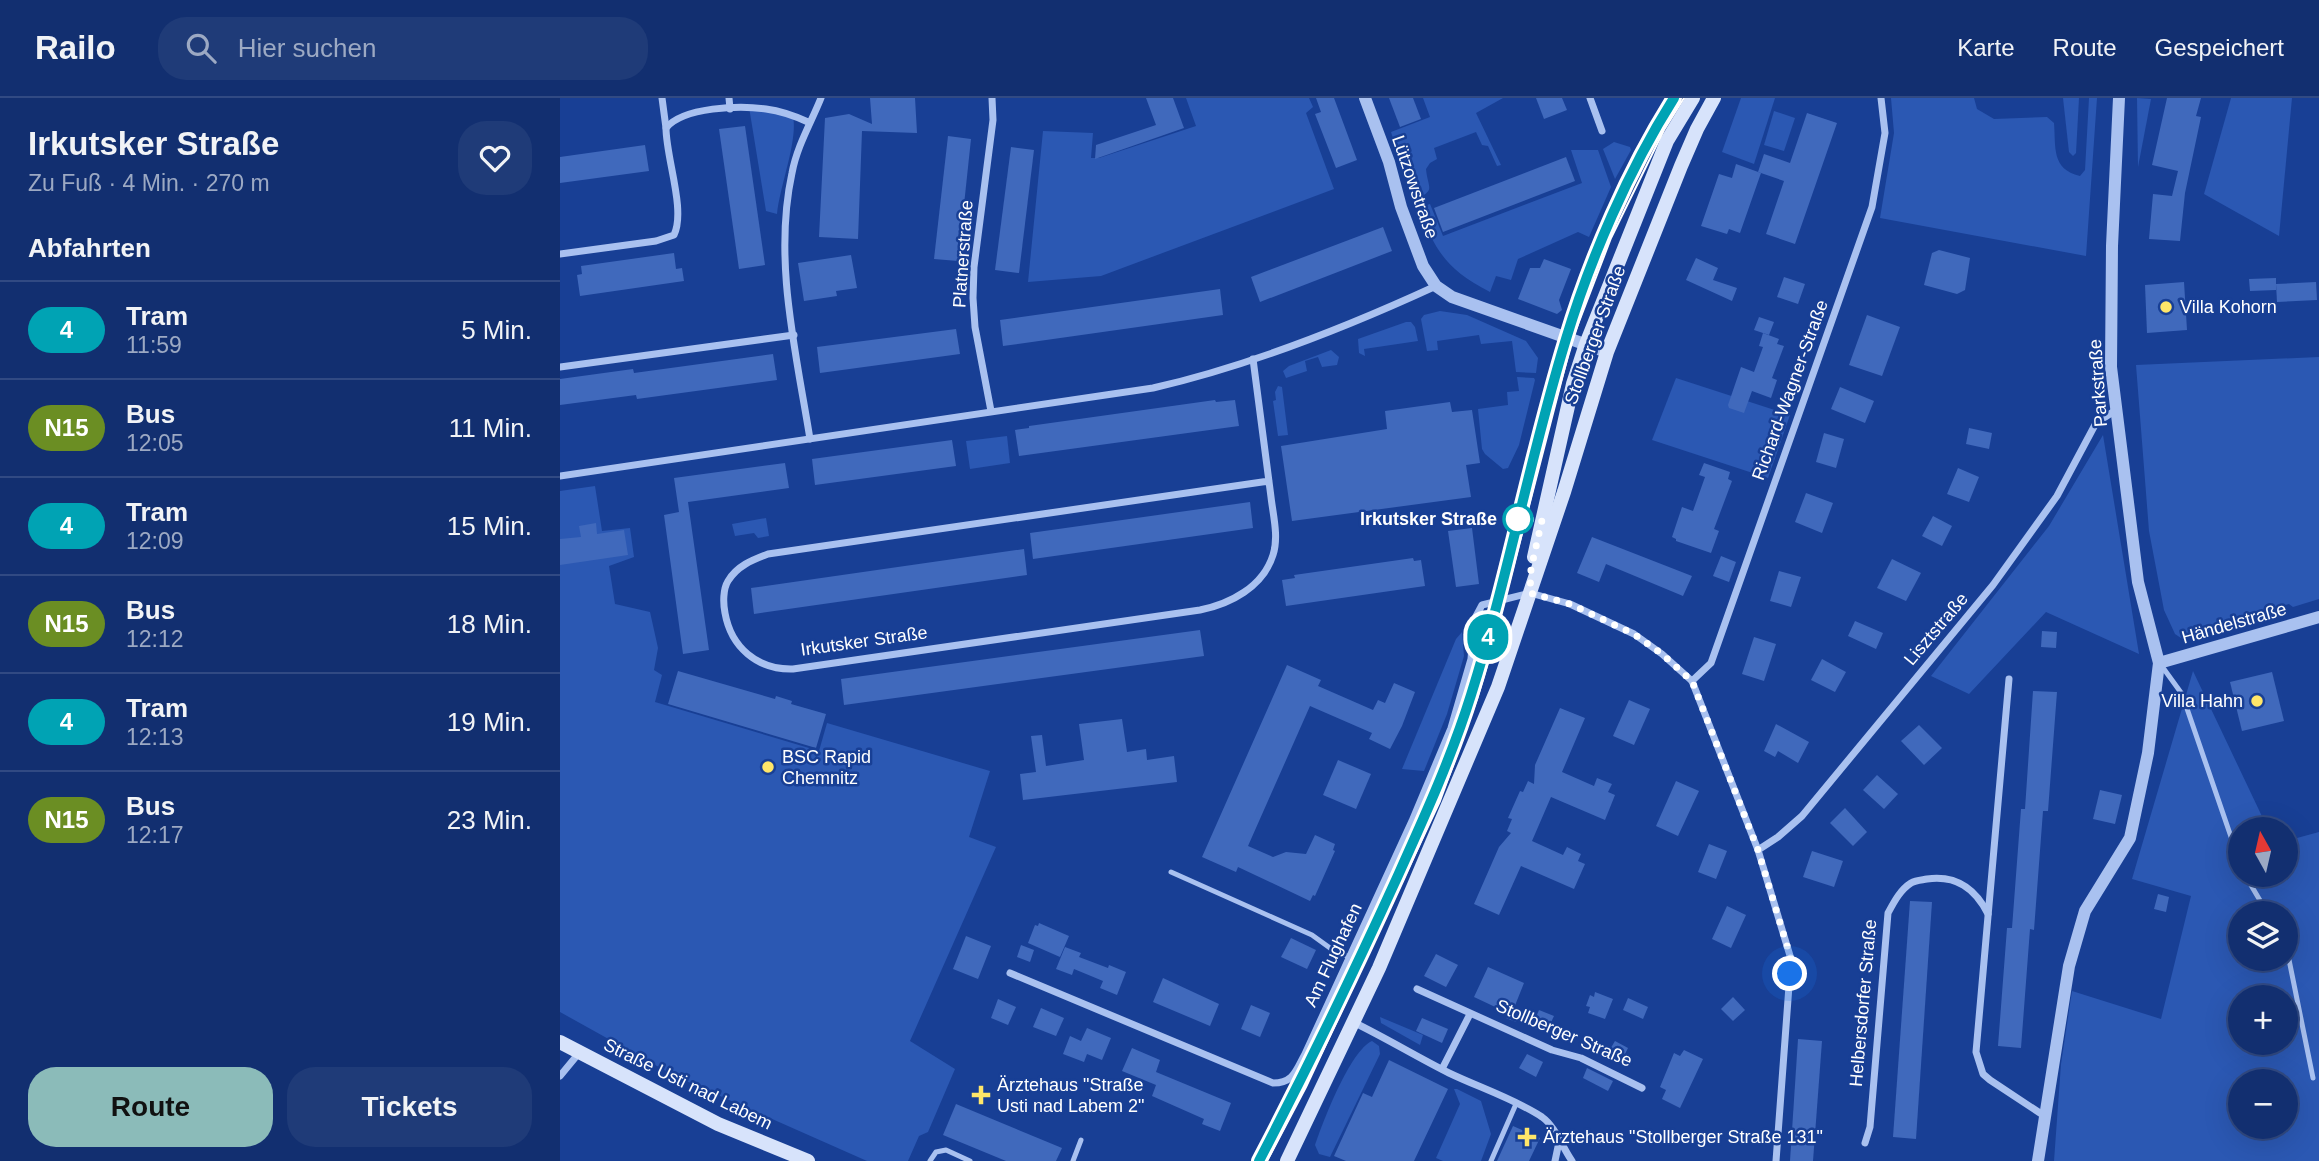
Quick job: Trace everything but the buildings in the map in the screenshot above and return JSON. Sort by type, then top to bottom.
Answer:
[{"type":"main road","name":"Stollberger Straße","points":[[1530,593],[1531,569],[1548,493],[1573,384],[1586,344],[1667,141],[1693,98]]},
{"type":"main road","name":"Stollberger Straße","points":[[1287,1161],[1379,968],[1498,687],[1564,492],[1607,352],[1681,166],[1714,98]]},
{"type":"main road","points":[[560,1042],[579,1053]]},
{"type":"main road","name":"Straße Usti nad Labem","points":[[579,1053],[718,1124],[808,1161]]},
{"type":"street","points":[[560,254],[674,236],[678,212],[662,98]]},
{"type":"street","points":[[729,98],[730,109]]},
{"type":"street","points":[[810,439],[786,268],[785,225],[792,171],[808,122],[821,98]]},
{"type":"street","name":"Platnerstraße","points":[[991,411],[975,327],[973,298],[974,267],[993,120],[992,98]]},
{"type":"street","name":"Lützowstraße","points":[[1364,98],[1389,162],[1401,207],[1419,254],[1436,286]]},
{"type":"street","points":[[1590,98],[1602,131]]},
{"type":"street","name":"Richard-Wagner-Straße","points":[[1692,681],[1711,663],[1872,207],[1885,133],[1881,98]]},
{"type":"street","name":"Parkstraße","points":[[2119,98],[2111,367],[2138,582],[2159,663]]},
{"type":"street","points":[[666,128],[672,120],[683,115],[730,109],[768,109],[808,122]]},
{"type":"street","points":[[560,476],[1153,388],[1253,359],[1404,302],[1436,286],[1459,299],[1607,352]]},
{"type":"street","points":[[560,367],[794,335]]},
{"type":"street","name":"Irkutsker Straße","points":[[1253,359],[1269,481],[1276,540],[1268,568],[1240,595],[1219,606],[788,669],[755,660],[738,646],[728,629],[724,606],[727,582],[743,564],[768,554],[1269,481]]},
{"type":"street","name":"Lisztstraße","points":[[1758,850],[1779,837],[1802,816],[1993,585],[2057,496],[2096,423],[2116,410]]},
{"type":"street","points":[[1530,593],[1570,604],[1634,634],[1692,681],[1758,850],[1791,959],[1776,1161]]},
{"type":"street","name":"Am Flughafen","points":[[1010,973],[1273,1083],[1290,1079],[1305,1054],[1412,821],[1451,728],[1471,659],[1474,620],[1482,605],[1530,593]]},
{"type":"street","name":"Händelstraße","points":[[2159,663],[2319,617]]},
{"type":"street","points":[[2038,1161],[2069,966],[2085,911],[2130,838],[2148,753],[2159,663]]},
{"type":"street","points":[[2010,679],[1976,1052],[1983,1074],[2046,1117]]},
{"type":"street","name":"Helbersdorfer Straße","points":[[1865,1143],[1870,1127],[1888,912],[1899,894],[1913,881],[1939,877],[1960,882],[1979,897],[1988,914]]},
{"type":"street","name":"Stollberger Straße","points":[[1417,989],[1552,1050],[1581,1058],[1642,1088]]},
{"type":"street","name":"Stollberger Straße","points":[[1443,1069],[1470,1014]]},
{"type":"street","points":[[1353,1022],[1542,1118],[1556,1131],[1559,1142],[1572,1161]]},
{"type":"street","name":"Straße Usti nad Labem","points":[[560,1076],[579,1053]]},
{"type":"street","points":[[1555,1161],[1559,1142]]},
{"type":"lane","points":[[2159,663],[2182,694],[2228,828]]},
{"type":"lane","points":[[1171,872],[1312,935],[1349,957]]},
{"type":"lane","points":[[2291,971],[2313,1078]]},
{"type":"lane","points":[[1491,1161],[1516,1104]]},
{"type":"lane","points":[[1073,1161],[1081,1140]]},
{"type":"lane","points":[[930,1161],[936,1152],[946,1150],[970,1161]]},
{"type":"shaded area","points":[[1186,98],[1309,98],[1313,107],[1306,113],[1334,189],[1101,276],[1028,282],[1043,131],[1093,133],[1091,158],[1099,158],[1196,126]]},
{"type":"shaded area","points":[[1423,98],[1503,98],[1476,113],[1501,165],[1497,166],[1488,146],[1482,145],[1476,132],[1434,148],[1437,159],[1426,169],[1429,189],[1413,200],[1391,132],[1430,117]]},
{"type":"shaded area","points":[[1741,98],[1775,98],[1754,164],[1722,152]]},
{"type":"shaded area","points":[[1891,98],[1974,98],[1977,109],[1994,119],[2047,117],[2054,123],[2055,148],[2060,162],[2071,173],[2080,176],[2085,170],[2089,98],[2097,98],[2086,256],[1880,218],[1894,133]]},
{"type":"shaded area","points":[[2063,98],[2079,98],[2076,153],[2073,156],[2069,152]]},
{"type":"shaded area","points":[[2137,98],[2151,99],[2138,167]]},
{"type":"shaded area","points":[[2231,98],[2292,98],[2279,236],[2204,194]]},
{"type":"shaded area","points":[[749,107],[793,116],[793,138],[777,214],[766,211]]},
{"type":"shaded area","points":[[1774,111],[1795,118],[1784,151],[1764,145]]},
{"type":"shaded area","points":[[1614,142],[1630,147],[1631,150],[1615,179],[1603,149]]},
{"type":"shaded area","points":[[1571,150],[1598,150],[1611,187],[1589,237],[1578,232],[1518,259],[1511,280],[1496,276],[1490,292],[1453,267],[1431,237],[1418,208],[1430,204],[1443,236],[1582,183]]},
{"type":"shaded area","points":[[1440,311],[1467,315],[1526,341],[1538,358],[1536,373],[1516,372],[1512,341],[1481,344],[1479,335],[1437,341],[1438,350],[1427,351],[1421,319],[1424,315]]},
{"type":"shaded area","points":[[1411,322],[1415,327],[1418,341],[1364,349],[1365,356],[1359,353],[1358,339]]},
{"type":"shaded area","points":[[1331,350],[1339,357],[1337,365],[1322,367],[1318,357],[1305,361],[1307,371],[1286,378],[1283,371],[1289,366]]},
{"type":"shaded area","points":[[2319,357],[2319,599],[2293,607],[2289,604],[2278,607],[2276,612],[2184,640],[2175,634],[2164,610],[2149,531],[2136,365]]},
{"type":"shaded area","points":[[1517,377],[1535,380],[1519,445],[1508,468],[1503,469],[1482,449],[1478,409],[1508,405],[1507,392],[1519,391]]},
{"type":"shaded area","points":[[1676,378],[1790,415],[1768,478],[1652,440]]},
{"type":"shaded area","points":[[1278,386],[1282,387],[1288,435],[1278,436],[1273,401],[1276,400],[1275,392]]},
{"type":"shaded area","points":[[2103,435],[2139,654],[2046,612],[1969,694],[1931,676],[2049,526]]},
{"type":"shaded area","points":[[1007,436],[1010,463],[970,469],[966,441]]},
{"type":"shaded area","name":"BSC Rapid Chemnitz","points":[[595,486],[602,531],[630,528],[634,557],[609,566],[615,604],[650,612],[658,648],[654,670],[662,675],[655,702],[819,751],[827,723],[990,771],[969,837],[996,847],[910,1041],[955,1069],[928,1132],[919,1136],[908,1161],[867,1161],[675,1076],[560,1012],[560,491]]},
{"type":"shaded area","points":[[766,518],[769,536],[758,538],[754,533],[735,536],[732,524]]},
{"type":"shaded area","points":[[1462,632],[1464,656],[1447,714],[1424,771],[1402,769],[1456,639]]},
{"type":"shaded area","points":[[2193,671],[2262,817],[2228,817],[2228,887],[2298,887],[2298,838],[2319,832],[2319,1161],[2054,1161],[2061,1064],[2072,991],[2161,1019],[2191,896],[2132,879]]},
{"type":"shaded area","points":[[1380,1017],[1423,1035],[1420,1045],[1381,1023]]},
{"type":"shaded area","points":[[1372,1041],[1379,1046],[1380,1054],[1330,1157],[1319,1154],[1315,1145],[1338,1088],[1355,1058]]},
{"type":"shaded area","points":[[1454,1089],[1481,1101],[1491,1134],[1481,1161],[1443,1161],[1436,1158],[1460,1104]]},
{"type":"tram line","name":"4","points":[[1259,1161],[1388,898],[1452,749],[1486,647],[1566,338],[1604,235],[1648,142],[1674,98]]},
{"type":"tram line","points":[[1267,1161],[1306,1087],[1440,801],[1492,649],[1572,340],[1611,238],[1664,130],[1684,98]]},
{"type":"place","name":"Villa Kohorn","points":[[2166,307]]},
{"type":"place","name":"Irkutsker Straße","points":[[1518,519]]},
{"type":"place","name":"Villa Hahn","points":[[2257,701]]},
{"type":"place","name":"BSC Rapid Chemnitz","points":[[768,767]]},
{"type":"place","name":"Ärztehaus \"Straße Usti nad Labem 2\"","points":[[981,1095]]},
{"type":"place","name":"Ärztehaus \"Stollberger Straße 131\"","points":[[1527,1137]]},
{"type":"route","points":[[1518,519],[1542,520],[1531,569],[1530,593],[1570,604],[1634,634],[1692,681],[1758,850],[1791,959],[1790,974]]}]
